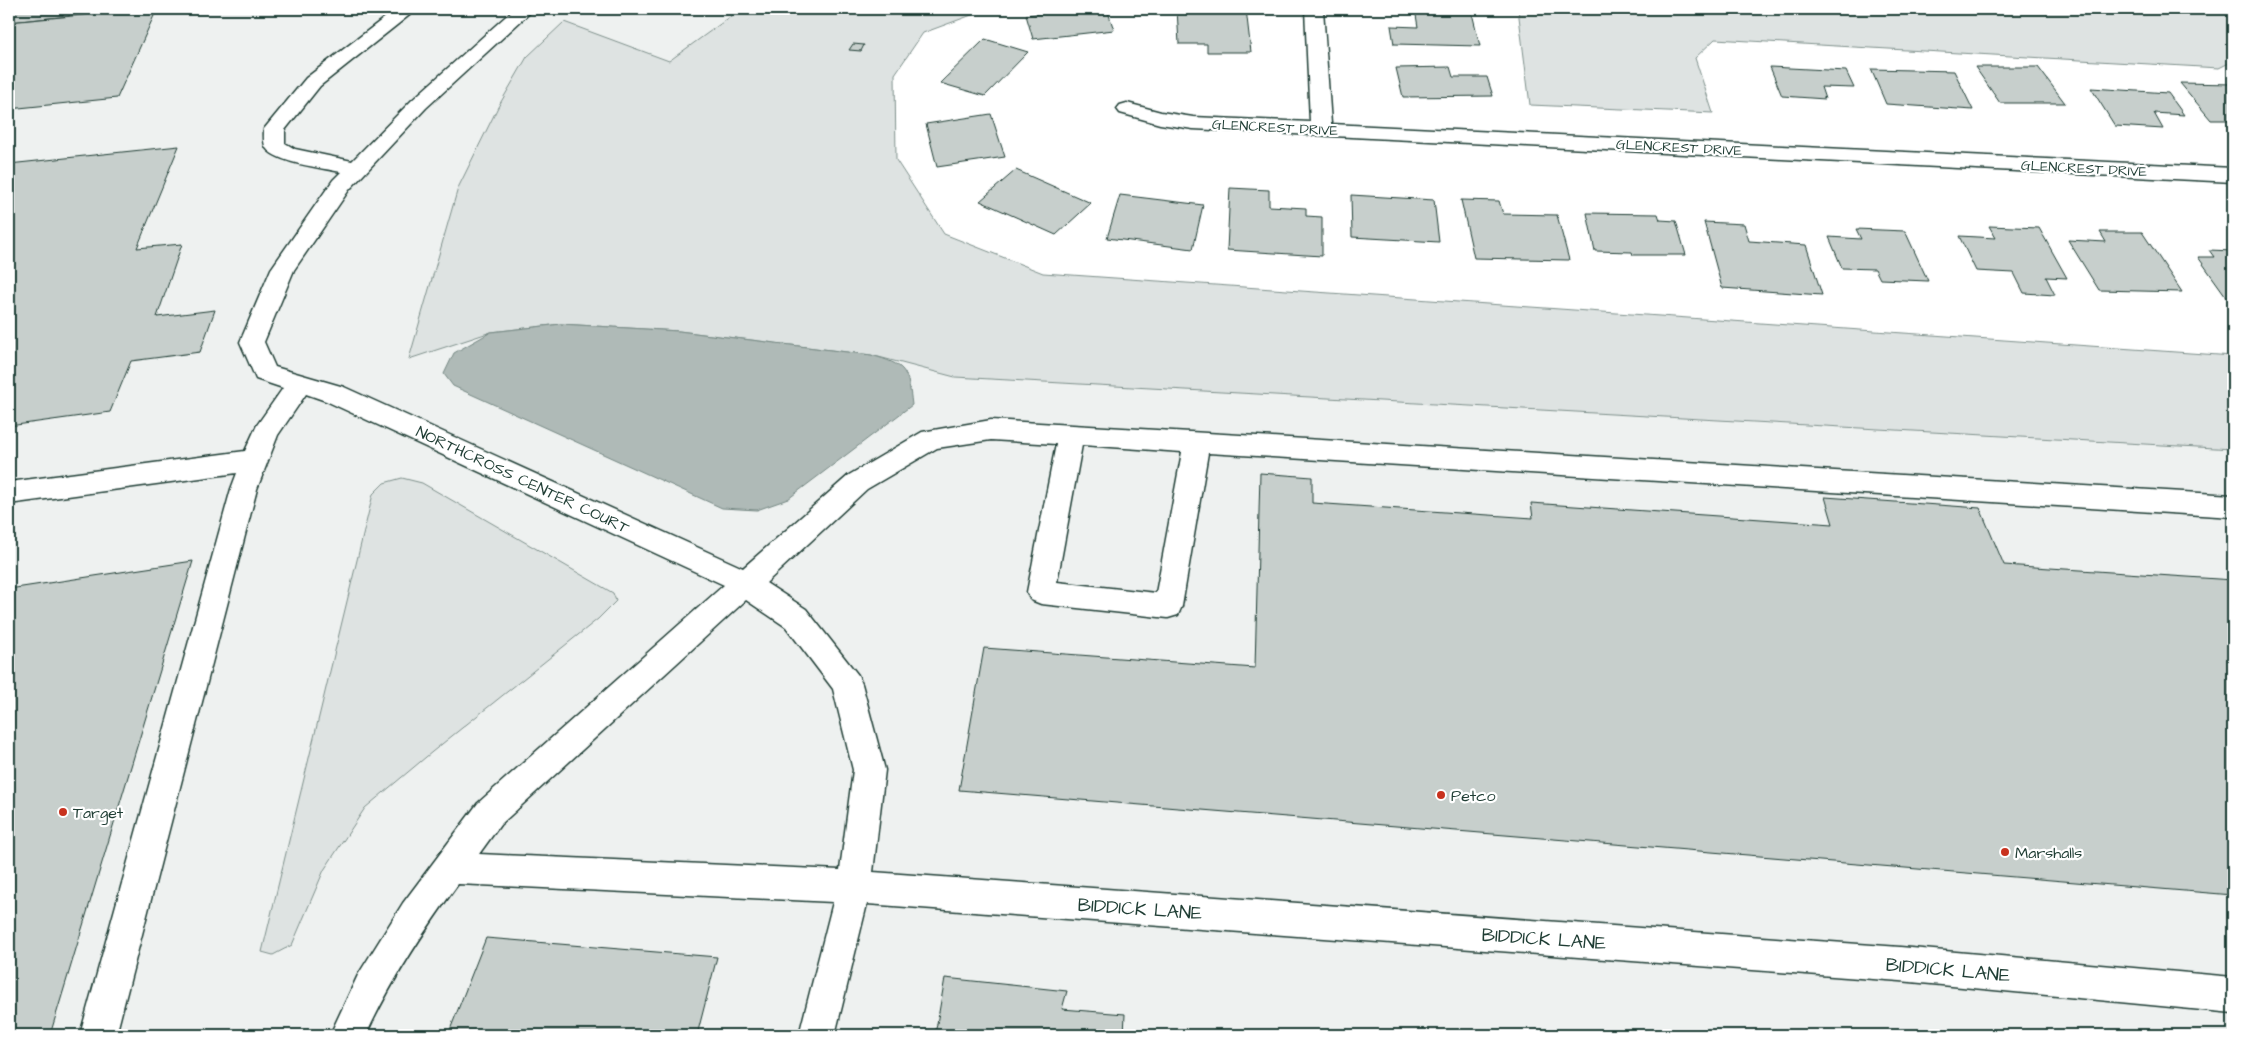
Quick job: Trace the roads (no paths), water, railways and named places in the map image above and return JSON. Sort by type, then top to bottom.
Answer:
[{"type":"street","points":[[357,169],[288,154],[275,146],[274,129],[313,82],[408,9]]},
{"type":"street","name":"NORTHCROSS CENTER COURT","points":[[525,9],[419,104],[341,185],[283,269],[252,342],[265,373],[335,394],[730,574],[796,618],[847,684],[870,770],[854,887],[817,1035]]},
{"type":"street","points":[[1314,9],[1321,129]]},
{"type":"street","name":"GLENCREST DRIVE","points":[[1127,109],[1160,118],[1193,123],[2233,175]]},
{"type":"street","points":[[98,1035],[244,489],[266,432],[300,383]]},
{"type":"street","points":[[348,1035],[370,987],[415,915],[489,814],[858,482],[931,439],[991,430],[2233,506]]},
{"type":"street","points":[[1071,435],[1041,592],[1168,606],[1197,443]]},
{"type":"street","points":[[9,492],[255,460]]},
{"type":"street","name":"BIDDICK LANE","points":[[450,867],[467,870],[854,887],[1900,964],[2233,995]]},
{"type":"place","name":"Petco","points":[[1441,795]]},
{"type":"place","name":"Target","points":[[63,812]]},
{"type":"place","name":"Marshalls","points":[[2005,852]]}]
